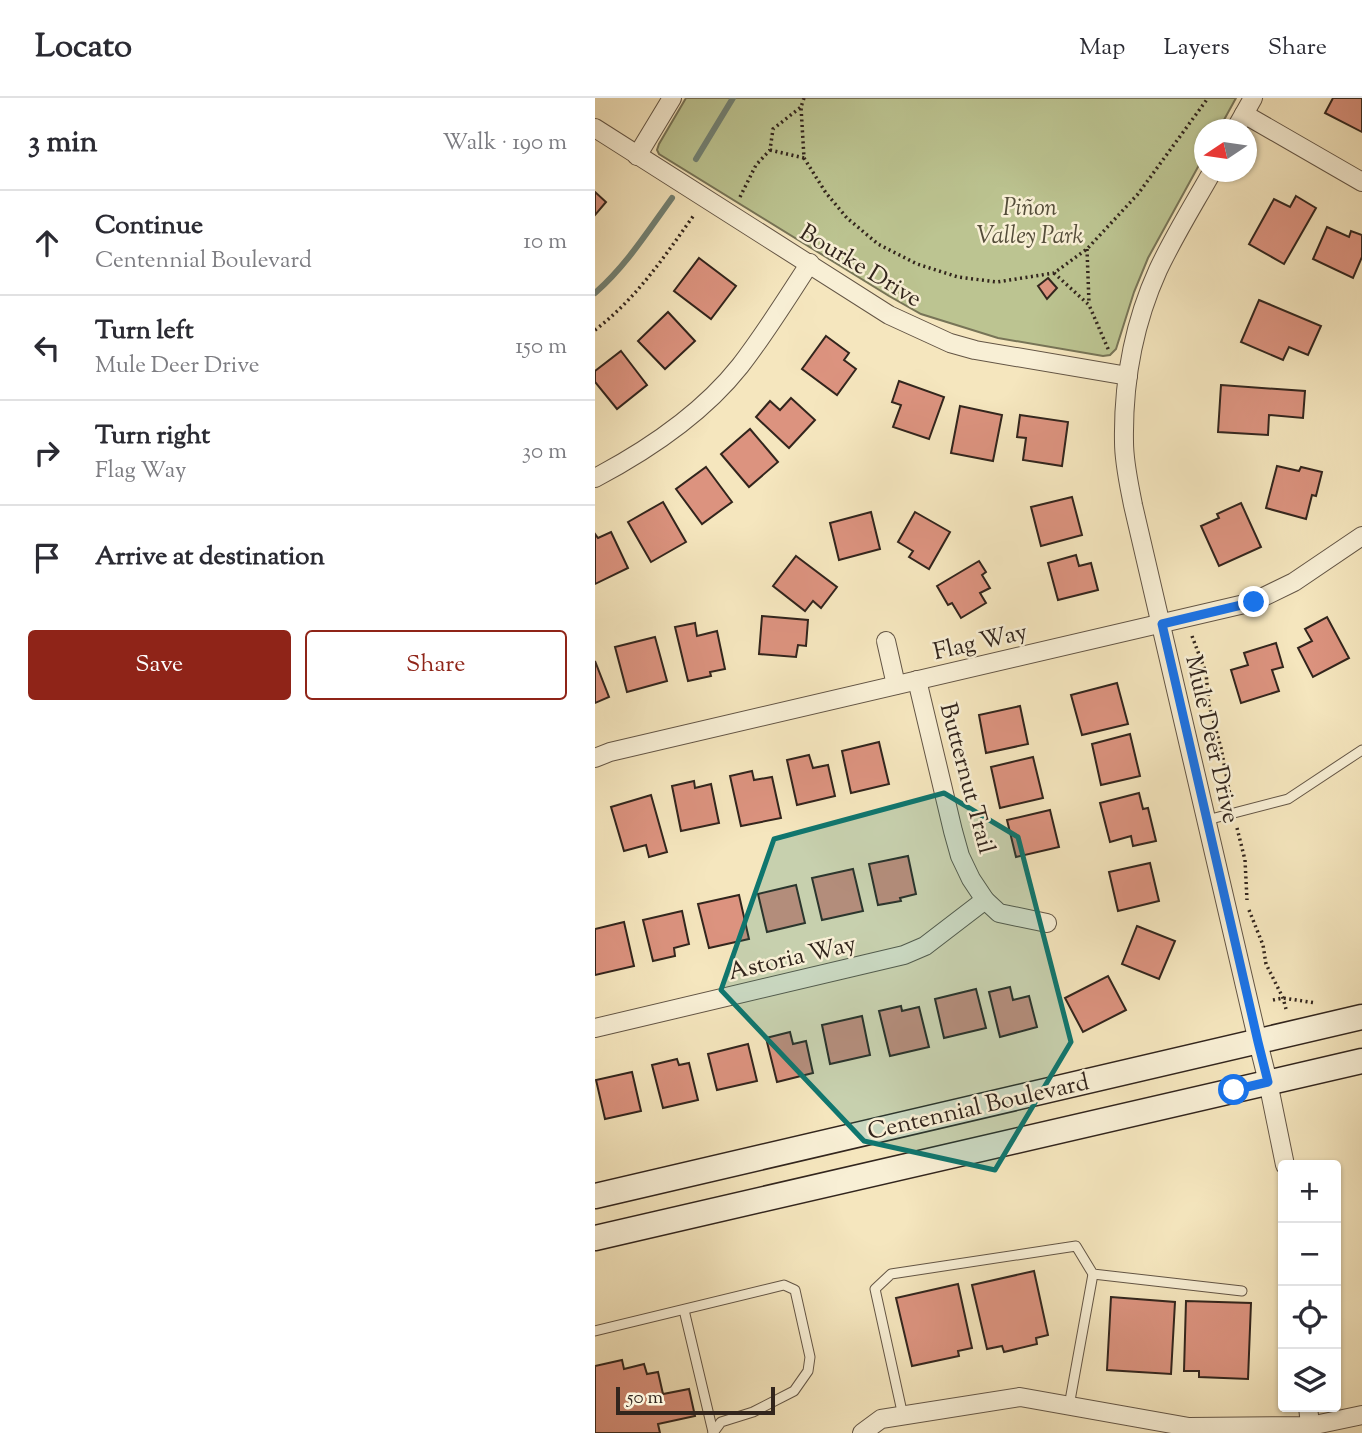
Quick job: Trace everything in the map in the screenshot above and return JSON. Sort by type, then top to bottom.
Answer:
[{"type":"main road","name":"Centennial Boulevard","points":[[595,1196],[1362,1017]]},
{"type":"main road","name":"Centennial Boulevard","points":[[595,1238],[1362,1061]]},
{"type":"street","points":[[637,156],[672,98]]},
{"type":"street","points":[[1241,119],[1253,98]]},
{"type":"street","name":"Bourke Drive","points":[[595,128],[889,314],[950,343],[1003,356],[1128,376]]},
{"type":"street","points":[[1257,131],[1362,183]]},
{"type":"street","name":"Mule Deer Drive","points":[[1207,182],[1159,269],[1134,338],[1124,410],[1123,444],[1133,505],[1284,1160]]},
{"type":"street","points":[[595,478],[649,446],[685,420],[715,393],[747,356],[810,263]]},
{"type":"street","name":"Flag Way","points":[[595,758],[610,752],[1254,602],[1294,582],[1362,536]]},
{"type":"street","points":[[886,641],[897,685]]},
{"type":"street","name":"Butternut Trail","points":[[917,680],[953,831],[960,856],[971,879],[985,900],[999,913],[1047,923]]},
{"type":"street","name":"Astoria Way","points":[[595,1028],[904,955],[925,946],[985,900]]},
{"type":"street","points":[[862,1433],[881,1419],[1020,1398],[1189,1427],[1311,1430],[1362,1415]]},
{"type":"street","points":[[1309,1412],[1311,1430]]},
{"type":"lane","points":[[1207,820],[1287,799],[1362,750]]},
{"type":"lane","points":[[903,1416],[876,1289],[891,1274],[1076,1246],[1093,1274],[1069,1406]]},
{"type":"lane","points":[[1093,1274],[1242,1291]]},
{"type":"lane","points":[[595,1331],[784,1285],[795,1290],[810,1357],[808,1371],[793,1391],[753,1412],[721,1422],[713,1433]]},
{"type":"lane","points":[[684,1310],[713,1433]]},
{"type":"path","points":[[804,98],[801,107],[804,158],[826,193],[847,218],[878,244],[917,264],[958,277],[997,282],[1053,273],[1087,249],[1138,194],[1208,98]]},
{"type":"path","points":[[739,198],[756,165],[770,150],[773,129],[801,107]]},
{"type":"path","points":[[770,150],[804,158]]},
{"type":"path","points":[[595,330],[628,302],[646,282],[696,212]]},
{"type":"path","points":[[1087,249],[1089,305],[1109,351]]},
{"type":"path","points":[[1053,273],[1089,305]]},
{"type":"path","points":[[1273,1000],[1283,998],[1315,1003],[1327,1001]]},
{"type":"highlighted area","points":[[944,793],[1018,837],[1071,1042],[995,1170],[864,1141],[721,990],[774,839]]},
{"type":"green space","name":"Piñon Valley Park","points":[[686,98],[1236,98],[1224,119],[1194,119],[1194,174],[1148,258],[1116,349],[1110,355],[1103,356],[998,338],[921,314],[659,154],[659,144]]},
{"type":"building","points":[[1333,98],[1362,98],[1362,132],[1325,113]]},
{"type":"building","points":[[595,192],[606,202],[595,215]]},
{"type":"building","points":[[1296,196],[1316,208],[1284,264],[1249,244],[1274,199],[1290,207]]},
{"type":"building","points":[[1327,227],[1349,237],[1351,231],[1362,235],[1362,257],[1353,278],[1313,259]]},
{"type":"building","points":[[699,258],[736,286],[711,319],[674,291]]},
{"type":"building","points":[[1048,278],[1057,288],[1047,299],[1038,286]]},
{"type":"building","points":[[1259,300],[1321,326],[1308,355],[1289,347],[1283,360],[1241,342]]},
{"type":"building","points":[[668,312],[695,341],[665,369],[638,341]]},
{"type":"building","points":[[826,336],[849,353],[844,360],[856,369],[837,395],[802,369]]},
{"type":"building","points":[[621,351],[647,385],[617,409],[595,382],[595,371]]},
{"type":"building","points":[[899,381],[944,397],[929,439],[893,427],[901,405],[892,402]]},
{"type":"building","points":[[1221,385],[1305,391],[1303,418],[1269,415],[1268,435],[1218,432]]},
{"type":"building","points":[[791,398],[815,420],[789,448],[756,417],[770,401],[780,410]]},
{"type":"building","points":[[960,406],[1002,415],[993,461],[951,453]]},
{"type":"building","points":[[1020,415],[1068,422],[1062,466],[1023,460],[1026,438],[1017,437]]},
{"type":"building","points":[[750,429],[778,462],[749,487],[721,454]]},
{"type":"building","points":[[1277,466],[1299,471],[1301,467],[1322,472],[1306,519],[1266,508]]},
{"type":"building","points":[[706,467],[732,502],[702,524],[676,489]]},
{"type":"building","points":[[1072,497],[1082,535],[1041,546],[1031,507]]},
{"type":"building","points":[[663,502],[686,542],[651,562],[628,522]]},
{"type":"building","points":[[1241,503],[1261,547],[1219,566],[1201,526],[1219,518],[1217,514]]},
{"type":"building","points":[[871,512],[880,549],[839,560],[830,523]]},
{"type":"building","points":[[915,512],[950,532],[929,569],[909,557],[913,551],[898,542]]},
{"type":"building","points":[[611,532],[628,568],[595,584],[595,534],[598,538]]},
{"type":"building","points":[[1076,555],[1079,566],[1091,563],[1098,590],[1058,600],[1048,563]]},
{"type":"building","points":[[796,556],[837,587],[821,608],[813,601],[805,611],[773,586]]},
{"type":"building","points":[[979,561],[986,572],[982,575],[990,588],[980,593],[986,603],[961,618],[952,603],[948,605],[937,586]]},
{"type":"building","points":[[762,616],[808,620],[806,646],[798,645],[796,657],[759,654]]},
{"type":"building","points":[[1327,617],[1349,658],[1313,677],[1298,648],[1312,641],[1305,629]]},
{"type":"building","points":[[695,623],[697,636],[717,631],[725,669],[710,672],[711,676],[688,681],[675,627]]},
{"type":"building","points":[[655,637],[667,681],[627,692],[615,647]]},
{"type":"building","points":[[1276,643],[1283,667],[1272,670],[1279,691],[1241,703],[1231,670],[1248,665],[1244,653]]},
{"type":"building","points":[[595,661],[609,697],[595,703]]},
{"type":"building","points":[[1117,683],[1128,724],[1082,735],[1071,695]]},
{"type":"building","points":[[1020,706],[1028,744],[986,753],[979,715]]},
{"type":"building","points":[[1130,734],[1140,776],[1101,785],[1092,744]]},
{"type":"building","points":[[879,742],[889,784],[851,793],[842,751]]},
{"type":"building","points":[[809,755],[813,768],[828,765],[835,796],[797,805],[787,760]]},
{"type":"building","points":[[1033,757],[1043,798],[1000,808],[991,767]]},
{"type":"building","points":[[752,771],[754,780],[772,777],[781,818],[741,826],[730,776]]},
{"type":"building","points":[[694,781],[695,788],[711,784],[719,823],[681,831],[672,786]]},
{"type":"building","points":[[1139,793],[1143,809],[1148,808],[1156,841],[1133,846],[1131,836],[1110,842],[1100,803]]},
{"type":"building","points":[[651,795],[667,852],[649,857],[646,845],[624,851],[611,807]]},
{"type":"building","points":[[1050,810],[1059,847],[1016,857],[1007,820]]},
{"type":"building","points":[[908,856],[916,894],[900,898],[901,901],[878,905],[869,864]]},
{"type":"building","points":[[1150,863],[1159,901],[1118,911],[1109,872]]},
{"type":"building","points":[[853,869],[863,911],[822,920],[812,878]]},
{"type":"building","points":[[796,885],[805,923],[767,932],[758,894]]},
{"type":"building","points":[[739,895],[749,939],[709,948],[698,904]]},
{"type":"building","points":[[682,911],[689,944],[674,948],[675,956],[653,961],[643,920]]},
{"type":"building","points":[[624,922],[634,966],[595,975],[595,929]]},
{"type":"building","points":[[1137,926],[1175,941],[1159,979],[1122,964]]},
{"type":"building","points":[[1108,976],[1126,1010],[1083,1032],[1065,998]]},
{"type":"building","points":[[1010,987],[1013,1000],[1029,996],[1037,1027],[1000,1037],[989,992]]},
{"type":"building","points":[[976,989],[986,1028],[944,1038],[935,999]]},
{"type":"building","points":[[901,1006],[902,1011],[919,1007],[929,1047],[890,1056],[879,1011]]},
{"type":"building","points":[[862,1016],[870,1055],[830,1064],[822,1025]]},
{"type":"building","points":[[790,1032],[793,1044],[806,1041],[813,1073],[777,1082],[766,1038]]},
{"type":"building","points":[[748,1044],[757,1081],[717,1090],[708,1054]]},
{"type":"building","points":[[677,1059],[679,1065],[689,1063],[698,1100],[663,1108],[652,1065]]},
{"type":"building","points":[[632,1072],[641,1111],[605,1119],[596,1080]]},
{"type":"building","points":[[1034,1271],[1048,1335],[1036,1338],[1037,1344],[1004,1352],[1002,1346],[987,1349],[972,1285]]},
{"type":"building","points":[[958,1284],[972,1348],[958,1351],[959,1356],[912,1366],[896,1298]]},
{"type":"building","points":[[1111,1297],[1175,1302],[1171,1374],[1107,1370]]},
{"type":"building","points":[[1186,1301],[1251,1303],[1248,1379],[1199,1377],[1199,1371],[1184,1371]]},
{"type":"building","points":[[622,1360],[624,1369],[644,1364],[647,1374],[658,1372],[663,1394],[689,1389],[695,1416],[658,1424],[660,1433],[595,1433],[595,1366]]},
{"type":"waterway","points":[[696,159],[733,98]]},
{"type":"waterway","points":[[595,293],[627,260],[672,198]]},
{"type":"route","points":[[1234,1090],[1268,1082],[1162,624],[1254,602]]}]
